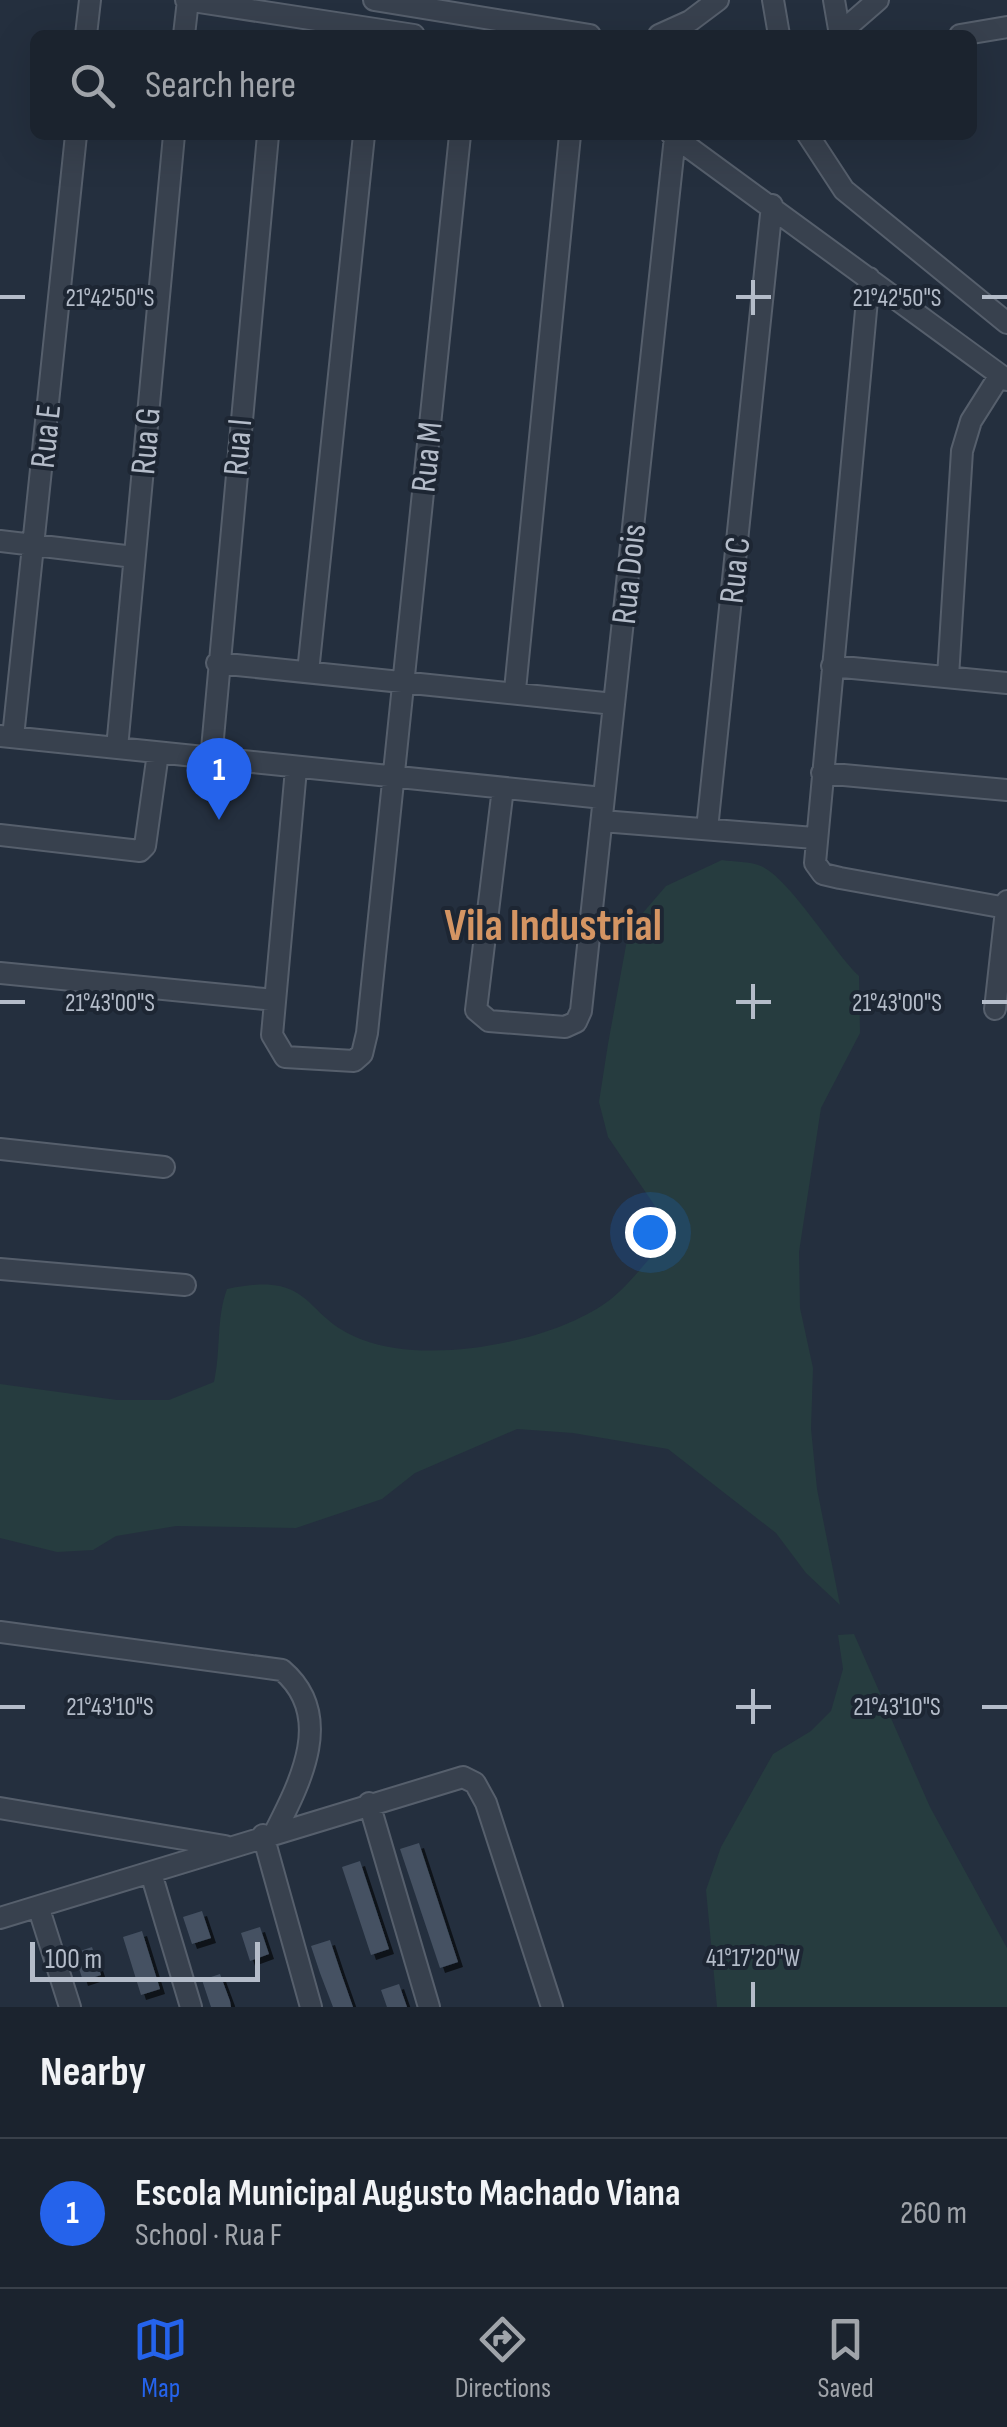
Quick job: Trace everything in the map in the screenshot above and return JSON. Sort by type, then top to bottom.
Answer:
[{"type":"street","points":[[87,30],[90,0]]},
{"type":"street","points":[[184,30],[187,0],[363,30]]},
{"type":"street","points":[[374,0],[535,30]]},
{"type":"street","points":[[670,30],[718,0]]},
{"type":"street","points":[[773,0],[778,30]]},
{"type":"street","points":[[834,0],[839,30]]},
{"type":"street","points":[[844,30],[878,0]]},
{"type":"street","points":[[977,32],[1007,27]]},
{"type":"street","name":"Rua E","points":[[6,736],[10,635],[34,545],[75,140]]},
{"type":"street","name":"Rua G","points":[[117,748],[174,140]]},
{"type":"street","name":"Rua I","points":[[211,760],[268,140]]},
{"type":"street","points":[[308,672],[363,140]]},
{"type":"street","name":"Rua M","points":[[274,1000],[272,1034],[286,1057],[342,1063],[362,1054],[459,140]]},
{"type":"street","points":[[515,690],[570,140]]},
{"type":"street","name":"Rua Dois","points":[[502,788],[476,1010],[488,1021],[566,1027],[576,1022],[581,1011],[673,140]]},
{"type":"street","points":[[679,140],[1004,378],[971,421],[962,451],[948,677]]},
{"type":"street","points":[[811,140],[844,190],[1007,324]]},
{"type":"street","name":"Rua C","points":[[708,829],[772,206]]},
{"type":"street","points":[[869,278],[814,838],[815,863],[823,874],[1007,905],[996,1009]]},
{"type":"street","points":[[0,541],[134,557]]},
{"type":"street","points":[[217,663],[515,690],[614,704]]},
{"type":"street","points":[[832,666],[1007,682]]},
{"type":"street","points":[[6,736],[296,770],[603,798]]},
{"type":"street","points":[[0,836],[140,851],[145,846],[158,754]]},
{"type":"street","points":[[0,972],[274,1000],[296,770]]},
{"type":"street","points":[[822,774],[1007,790]]},
{"type":"street","points":[[602,821],[814,838]]},
{"type":"street","points":[[0,1148],[164,1167]]},
{"type":"street","points":[[0,1269],[185,1285]]},
{"type":"street","points":[[0,1632],[282,1670],[296,1682],[306,1705],[310,1755],[269,1834],[311,2007]]},
{"type":"street","points":[[1,1918],[451,1778],[475,1783],[486,1803],[552,2007]]},
{"type":"street","points":[[369,1803],[429,2007]]},
{"type":"street","points":[[0,1808],[229,1846]]},
{"type":"street","points":[[151,1873],[190,2007]]},
{"type":"street","points":[[39,1909],[70,2007]]},
{"type":"green space","points":[[722,860],[757,864],[772,873],[859,976],[860,1033],[821,1108],[799,1252],[800,1308],[813,1368],[811,1429],[817,1489],[840,1605],[806,1573],[776,1533],[668,1449],[573,1433],[517,1429],[415,1473],[382,1499],[296,1528],[176,1526],[116,1536],[93,1550],[57,1552],[0,1538],[0,1384],[117,1400],[169,1400],[214,1382],[227,1289],[256,1285],[293,1291],[328,1320],[363,1340],[421,1350],[454,1350],[522,1339],[583,1316],[620,1291],[655,1252],[657,1209],[608,1137],[599,1102],[629,929],[666,886]]},
{"type":"green space","points":[[854,1634],[930,1807],[1007,1948],[1007,2007],[717,2007],[706,1890],[721,1847],[773,1754],[811,1731],[831,1711],[843,1669],[838,1635]]},
{"type":"building","points":[[419,1843],[458,1962],[440,1968],[400,1849]]},
{"type":"building","points":[[360,1861],[389,1949],[371,1955],[342,1867]]},
{"type":"building","points":[[202,1911],[211,1938],[192,1944],[183,1917]]},
{"type":"building","points":[[260,1927],[269,1954],[250,1961],[241,1933]]},
{"type":"building","points":[[142,1931],[160,1989],[141,1995],[123,1937]]},
{"type":"building","points":[[330,1940],[353,2007],[333,2007],[320,1973],[311,1946]]},
{"type":"building","points":[[92,1947],[101,1975],[83,1981],[74,1953]]},
{"type":"building","points":[[220,1974],[231,2007],[211,2007],[202,1980]]},
{"type":"building","points":[[399,1984],[407,2007],[387,2007],[381,1990]]},
{"type":"place","name":"Escola Municipal Augusto Machado Viana","points":[[219,820]]},
{"type":"district","name":"Vila Industrial","points":[[553,924]]}]
